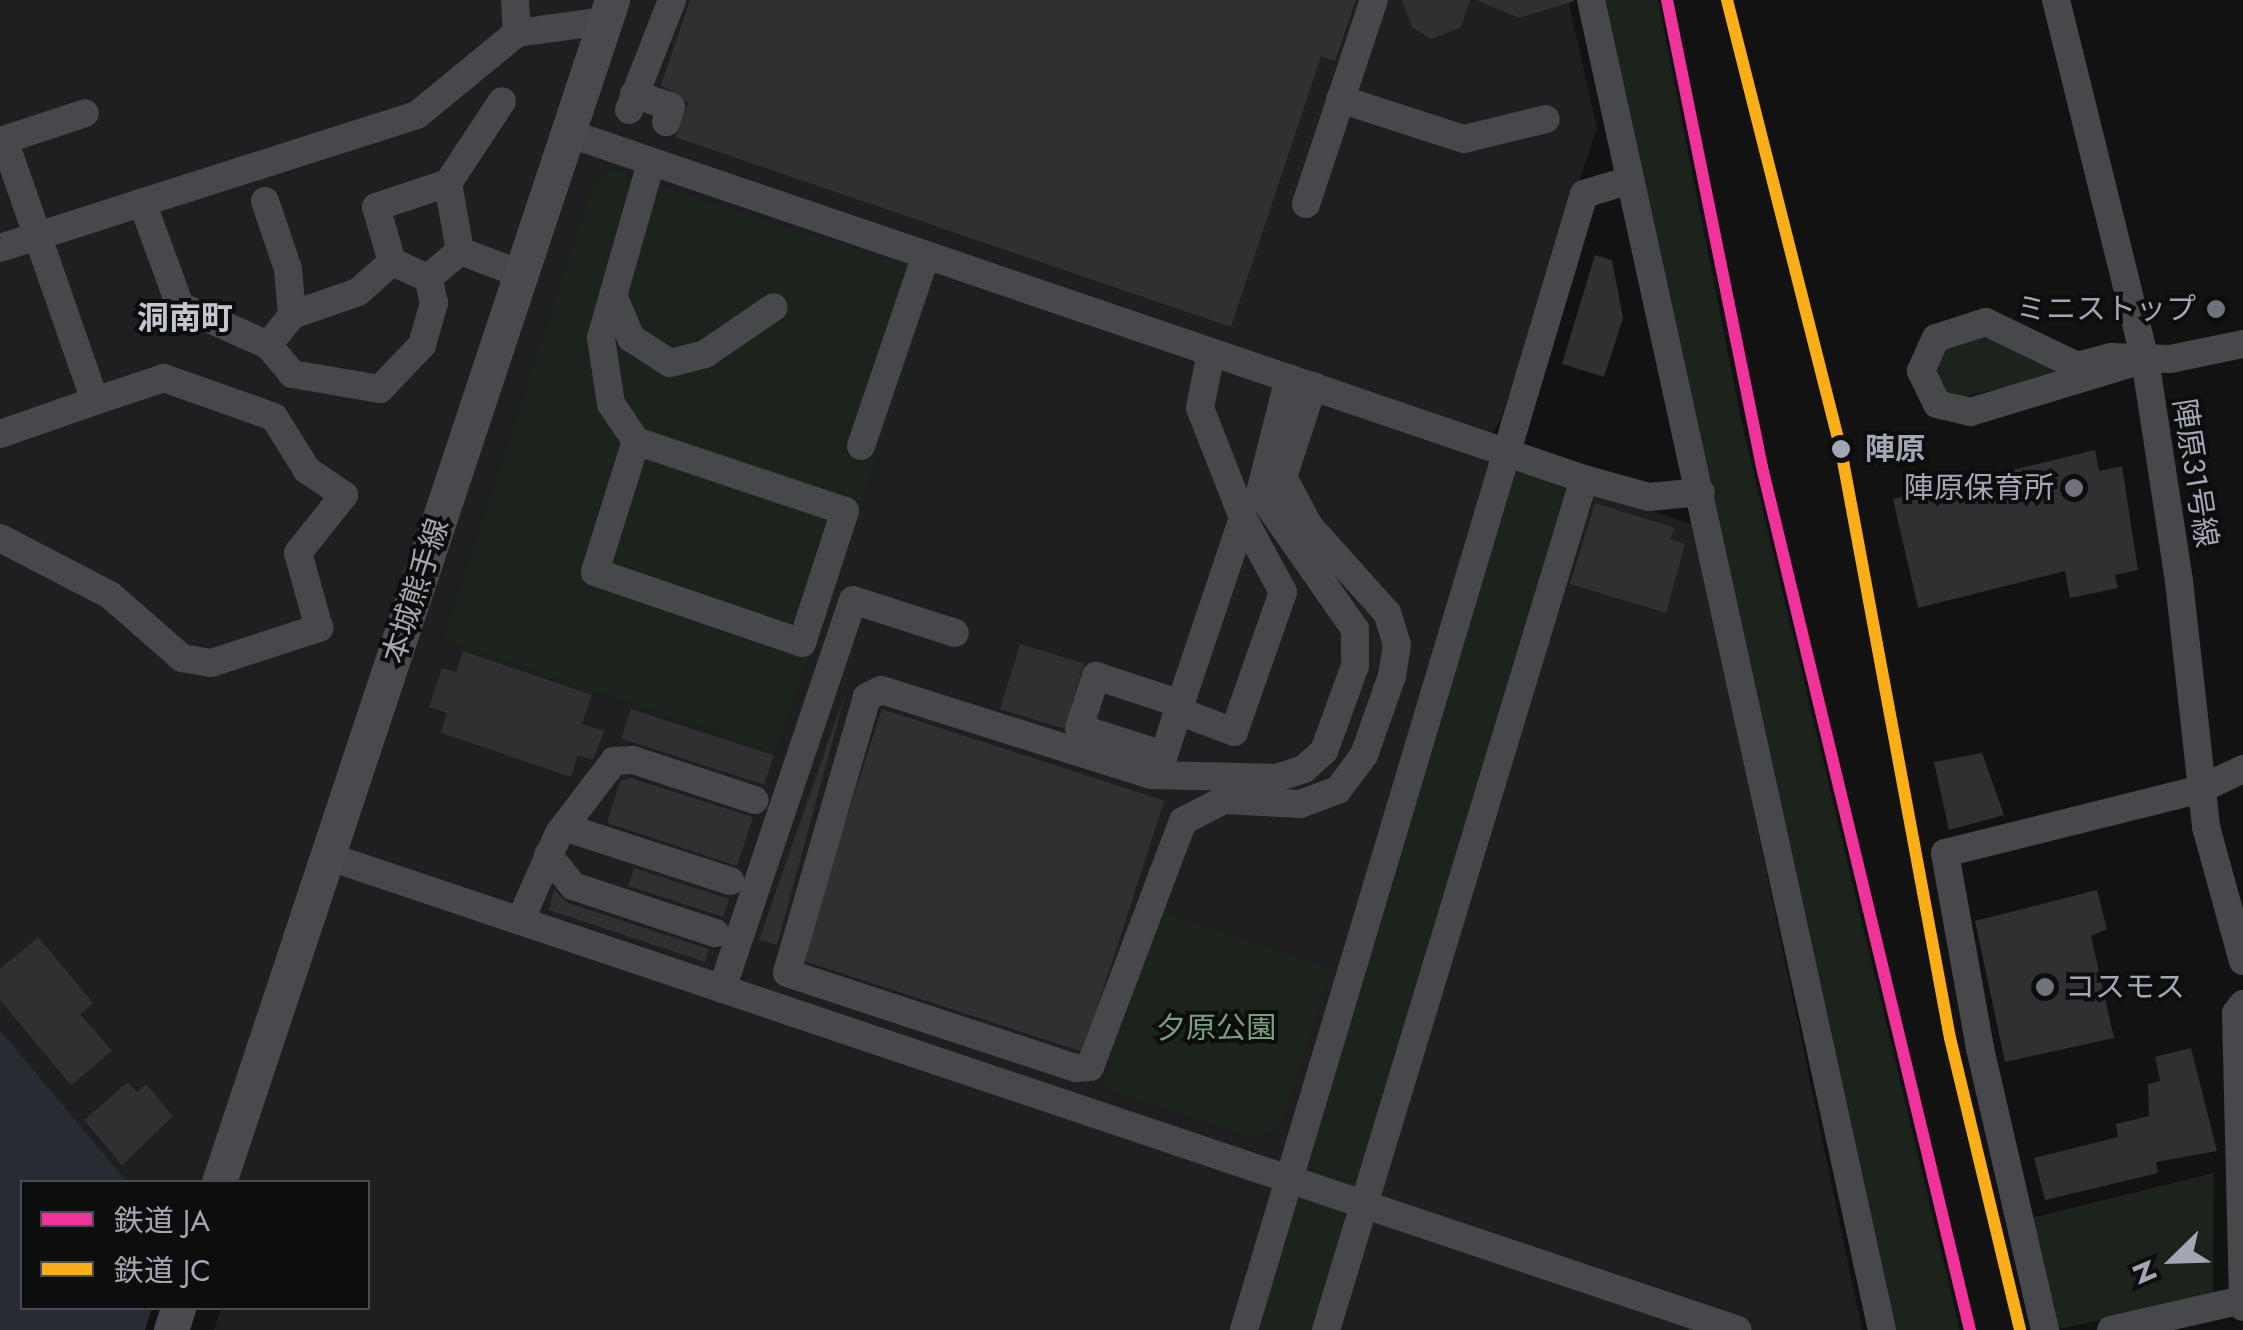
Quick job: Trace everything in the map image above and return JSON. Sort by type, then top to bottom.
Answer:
[{"type":"main road","name":"本城熊手線","points":[[221,1180],[335,858],[576,136],[615,7]]},
{"type":"main road","name":"本城熊手線","points":[[240,1180],[335,858],[521,274],[576,136]]},
{"type":"street","points":[[515,0],[517,32]]},
{"type":"street","points":[[666,122],[671,107],[631,102],[648,76],[672,0]]},
{"type":"street","points":[[1306,204],[1374,0]]},
{"type":"street","points":[[1591,0],[1882,1330]]},
{"type":"street","name":"陣原31号線","points":[[2056,0],[2145,359],[2179,581],[2201,789],[2218,886],[2243,961]]},
{"type":"street","points":[[0,248],[417,115],[517,32],[615,7]]},
{"type":"street","points":[[1340,100],[1464,139],[1546,119]]},
{"type":"street","points":[[392,262],[376,206],[448,183],[502,101]]},
{"type":"street","points":[[85,113],[4,140],[95,401]]},
{"type":"street","points":[[576,136],[1584,479],[1649,497],[1701,492]]},
{"type":"street","points":[[636,441],[595,572],[802,643],[845,511],[636,441],[611,404],[601,373],[601,338],[650,162]]},
{"type":"street","points":[[1244,1330],[1510,453],[1584,194],[1630,180]]},
{"type":"street","points":[[448,183],[460,251]]},
{"type":"street","points":[[266,201],[288,269],[292,315]]},
{"type":"street","points":[[142,202],[180,306],[268,345],[292,374],[380,389],[422,345],[434,303],[428,278]]},
{"type":"street","points":[[460,251],[521,274]]},
{"type":"street","points":[[428,278],[460,251]]},
{"type":"street","points":[[860,446],[926,256]]},
{"type":"street","points":[[268,345],[292,315],[358,292],[392,262]]},
{"type":"street","points":[[392,262],[428,278]]},
{"type":"street","points":[[613,295],[632,338],[670,363],[705,354],[774,307]]},
{"type":"street","points":[[2145,359],[2111,357],[2077,366],[2010,329],[1986,322],[1936,338],[1921,371],[1936,404],[1971,412],[2145,359],[2243,344]]},
{"type":"street","points":[[1211,352],[1200,408],[1242,518],[1283,592],[1234,732],[1180,708],[1242,518]]},
{"type":"street","points":[[0,434],[164,378],[274,417],[307,470],[344,495],[298,553],[318,628],[210,663],[182,658],[110,595],[0,538]]},
{"type":"street","points":[[1301,382],[1282,477],[1309,526],[1387,613],[1397,646],[1392,676],[1364,755],[1338,790],[1300,804],[1224,800],[1183,820],[1090,1067],[1076,1068],[787,973],[867,698],[881,690],[1152,775],[1277,778],[1304,770],[1324,751],[1355,666],[1355,629],[1260,493],[1301,382]]},
{"type":"street","points":[[1326,1330],[1584,479]]},
{"type":"street","points":[[722,989],[852,600],[955,633]]},
{"type":"street","points":[[520,921],[564,827],[622,757],[755,800]]},
{"type":"street","points":[[2045,1330],[1980,1048],[1944,853],[2201,789],[2243,769]]},
{"type":"street","points":[[564,827],[730,881]]},
{"type":"street","points":[[548,855],[572,886],[715,932]]},
{"type":"street","points":[[335,858],[1738,1330]]},
{"type":"street","points":[[2111,1330],[2243,1303],[2236,1014],[2243,1004]]},
{"type":"shaded area","points":[[0,0],[1568,0],[1597,128],[1500,421],[1479,453],[1694,525],[1862,1330],[214,1330],[220,1310],[370,1310],[370,1180],[125,1180],[0,1030]]},
{"type":"shaded area","points":[[0,1030],[125,1180],[20,1180],[20,1310],[151,1310],[145,1330],[0,1330]]},
{"type":"green space","points":[[1605,0],[1658,0],[1742,424],[1960,1330],[1892,1330]]},
{"type":"green space","points":[[609,169],[938,277],[776,752],[443,640],[595,179]]},
{"type":"green space","points":[[1982,328],[2068,372],[1955,399],[1937,387],[1933,352]]},
{"type":"green space","points":[[1522,472],[1565,485],[1569,492],[1314,1330],[1253,1330],[1510,481]]},
{"type":"green space","name":"夕原公園","points":[[1160,910],[1332,968],[1282,1124],[1257,1139],[1100,1088]]},
{"type":"green space","points":[[2214,1173],[2213,1295],[2055,1330],[2031,1218]]},
{"type":"building","points":[[690,0],[1356,0],[1335,61],[1321,56],[1231,327],[675,137],[688,103],[661,85]]},
{"type":"building","points":[[1402,0],[1470,0],[1461,27],[1431,39],[1412,27]]},
{"type":"building","points":[[1476,0],[1574,0],[1574,1],[1519,18]]},
{"type":"building","points":[[1595,255],[1612,260],[1623,318],[1604,377],[1562,364]]},
{"type":"building","points":[[2095,450],[2099,471],[2122,466],[2138,570],[2115,575],[2118,588],[2070,598],[2065,571],[1918,608],[1893,499]]},
{"type":"building","points":[[1595,503],[1675,528],[1670,539],[1685,544],[1666,613],[1570,584]]},
{"type":"building","points":[[1020,644],[1084,664],[1064,729],[1000,709]]},
{"type":"building","points":[[463,651],[592,695],[582,724],[604,731],[593,760],[578,755],[571,777],[441,733],[447,713],[429,707],[442,668],[456,672]]},
{"type":"building","points":[[846,691],[777,945],[759,940]]},
{"type":"building","points":[[631,709],[774,755],[764,785],[621,738]]},
{"type":"building","points":[[882,709],[1164,801],[1083,1052],[800,960]]},
{"type":"building","points":[[1982,753],[2004,815],[1949,830],[1934,762]]},
{"type":"building","points":[[631,778],[753,817],[737,866],[607,823],[620,781]]},
{"type":"building","points":[[634,868],[729,899],[723,917],[628,886]]},
{"type":"building","points":[[554,890],[568,903],[709,949],[705,962],[549,910]]},
{"type":"building","name":"コスモス","points":[[2097,890],[2107,929],[2091,936],[2114,1038],[2005,1062],[1975,921]]},
{"type":"building","points":[[38,937],[93,1003],[80,1014],[112,1051],[71,1085],[0,1000],[0,969]]},
{"type":"building","points":[[2191,1048],[2217,1151],[2156,1162],[2158,1173],[2045,1200],[2034,1158],[2118,1137],[2116,1124],[2149,1116],[2148,1084],[2160,1081],[2155,1057]]},
{"type":"building","points":[[128,1082],[137,1092],[146,1084],[173,1116],[122,1165],[84,1120]]},
{"type":"rail line","name":"JA","points":[[1667,0],[1762,467],[1970,1330]]},
{"type":"rail line","name":"JC","points":[[1727,0],[1841,450],[1950,1038],[2020,1330]]},
{"type":"place","name":"ミニストップ","points":[[2216,309]]},
{"type":"place","name":"陣原","points":[[1841,449]]},
{"type":"place","name":"陣原保育所","points":[[2074,488]]},
{"type":"place","name":"コスモス","points":[[2045,987]]},
{"type":"district","name":"洞南町","points":[[185,318]]}]
